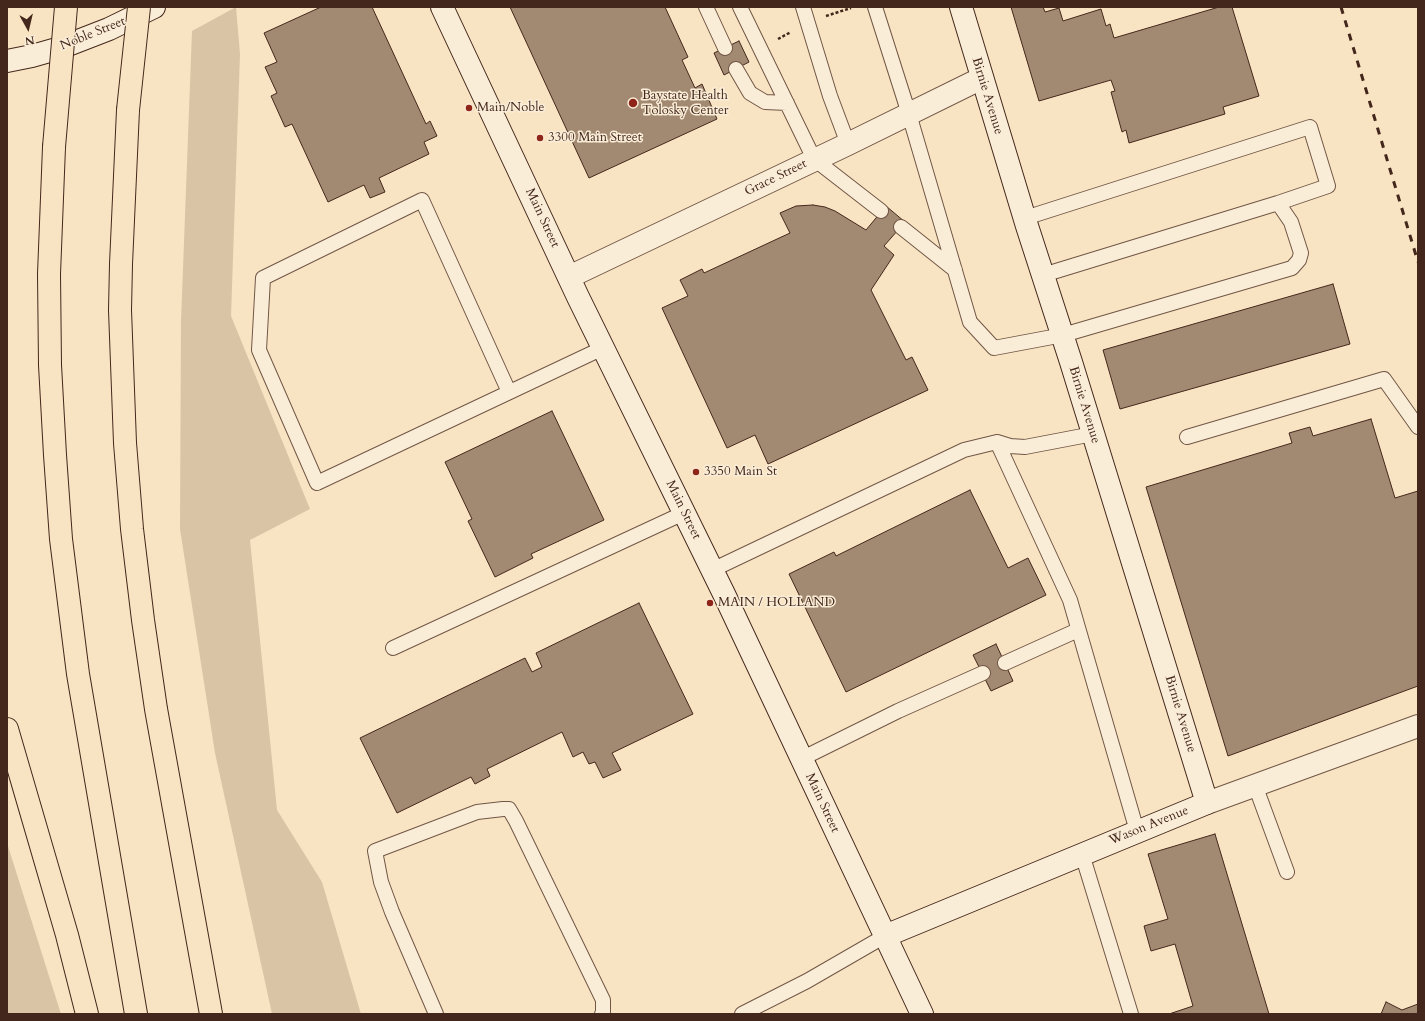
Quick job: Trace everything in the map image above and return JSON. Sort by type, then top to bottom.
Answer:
[{"type":"highway","points":[[66,7],[54,146],[49,274],[50,357],[55,455],[61,539],[78,674],[136,1014]]},
{"type":"highway","points":[[139,7],[128,110],[121,264],[120,310],[125,443],[132,529],[156,709],[211,1014]]},
{"type":"highway","points":[[7,729],[67,935],[88,1014]]},
{"type":"main road","name":"Noble Street","points":[[7,61],[60,48],[109,29],[154,7]]},
{"type":"main road","name":"Main Street","points":[[442,7],[569,277],[712,570],[922,1014]]},
{"type":"main road","name":"Birnie Avenue","points":[[960,7],[1207,803]]},
{"type":"main road","name":"Grace Street","points":[[569,277],[848,144],[982,78]]},
{"type":"main road","name":"Wason Avenue","points":[[884,936],[1207,803],[1418,726]]},
{"type":"lane","points":[[706,7],[725,48]]},
{"type":"lane","points":[[740,7],[814,159],[881,211]]},
{"type":"lane","points":[[803,7],[830,96],[848,144]]},
{"type":"lane","points":[[875,7],[909,114],[970,322],[994,348],[1063,335],[1292,268],[1299,260],[1301,253],[1292,222],[1278,203]]},
{"type":"lane","points":[[736,69],[750,93],[765,102],[787,103]]},
{"type":"lane","points":[[1025,218],[1310,127],[1328,186],[1278,203],[1043,275]]},
{"type":"lane","points":[[509,392],[422,200],[263,278],[259,350],[317,483],[603,348]]},
{"type":"lane","points":[[902,227],[955,270]]},
{"type":"lane","points":[[1188,437],[1384,380],[1418,427]]},
{"type":"lane","points":[[712,570],[964,450],[997,442],[1025,448],[1093,434]]},
{"type":"lane","points":[[997,442],[1070,600],[1137,831]]},
{"type":"lane","points":[[393,648],[684,513]]},
{"type":"lane","points":[[1005,663],[1078,630]]},
{"type":"lane","points":[[801,759],[982,673]]},
{"type":"lane","points":[[1255,785],[1287,872]]},
{"type":"lane","points":[[436,1014],[381,882],[375,851],[477,812],[509,809],[602,1000],[602,1014]]},
{"type":"lane","points":[[1082,854],[1131,1014]]},
{"type":"lane","points":[[742,1014],[807,981],[884,936]]},
{"type":"path","points":[[824,16],[851,8]]},
{"type":"path","points":[[777,39],[795,30]]},
{"type":"shaded area","points":[[236,7],[240,54],[231,316],[310,509],[250,540],[277,810],[322,882],[361,1014],[272,1014],[215,753],[180,529],[181,321],[192,31]]},
{"type":"shaded area","points":[[7,843],[61,1014],[7,1014]]},
{"type":"building","points":[[321,7],[372,7],[426,124],[430,121],[437,136],[424,142],[429,154],[379,178],[385,192],[370,198],[364,185],[328,202],[292,124],[285,127],[271,96],[277,93],[265,67],[277,62],[264,33]]},
{"type":"building","name":"Baystate Health Tolosky Center","points":[[510,7],[665,7],[688,57],[682,60],[695,88],[702,84],[717,119],[589,178]]},
{"type":"building","points":[[1011,7],[1043,7],[1045,12],[1059,8],[1063,21],[1101,9],[1106,26],[1110,24],[1114,38],[1219,7],[1232,7],[1259,96],[1223,107],[1225,114],[1129,143],[1126,130],[1122,132],[1111,92],[1115,91],[1111,80],[1039,101]]},
{"type":"building","points":[[739,41],[749,62],[724,75],[714,53]]},
{"type":"building","points":[[813,205],[825,207],[835,211],[866,230],[886,206],[905,222],[884,246],[894,255],[871,290],[906,360],[912,357],[928,390],[768,464],[755,435],[727,448],[662,308],[688,296],[680,280],[702,269],[704,273],[790,233],[780,213],[796,206]]},
{"type":"building","points":[[1333,284],[1350,344],[1120,409],[1103,350]]},
{"type":"building","points":[[552,411],[604,520],[531,554],[533,558],[495,577],[468,521],[472,519],[445,462]]},
{"type":"building","points":[[1371,419],[1395,498],[1418,491],[1418,686],[1228,756],[1146,487],[1292,443],[1289,433],[1310,427],[1313,436]]},
{"type":"building","points":[[970,490],[1008,568],[1028,558],[1046,595],[846,692],[789,574],[834,552],[836,556]]},
{"type":"building","points":[[639,603],[693,714],[612,753],[621,770],[603,778],[595,762],[589,764],[583,752],[573,757],[562,732],[487,769],[490,776],[475,784],[471,777],[397,813],[360,738],[525,658],[532,672],[542,667],[536,653]]},
{"type":"building","points":[[996,644],[1013,681],[991,691],[973,655]]},
{"type":"building","points":[[1215,834],[1269,1014],[1169,1014],[1193,1006],[1175,944],[1151,951],[1144,926],[1168,919],[1148,854]]},
{"type":"building","points":[[1386,1002],[1402,1010],[1418,1004],[1418,1014],[1381,1014]]},
{"type":"railway","points":[[1341,7],[1418,262]]},
{"type":"place","name":"Baystate Health Tolosky Center","points":[[633,103]]},
{"type":"place","name":"Main/Noble","points":[[469,108]]},
{"type":"place","name":"3300 Main Street","points":[[540,138]]},
{"type":"place","name":"3350 Main St","points":[[696,472]]},
{"type":"place","name":"MAIN / HOLLAND","points":[[710,603]]}]
